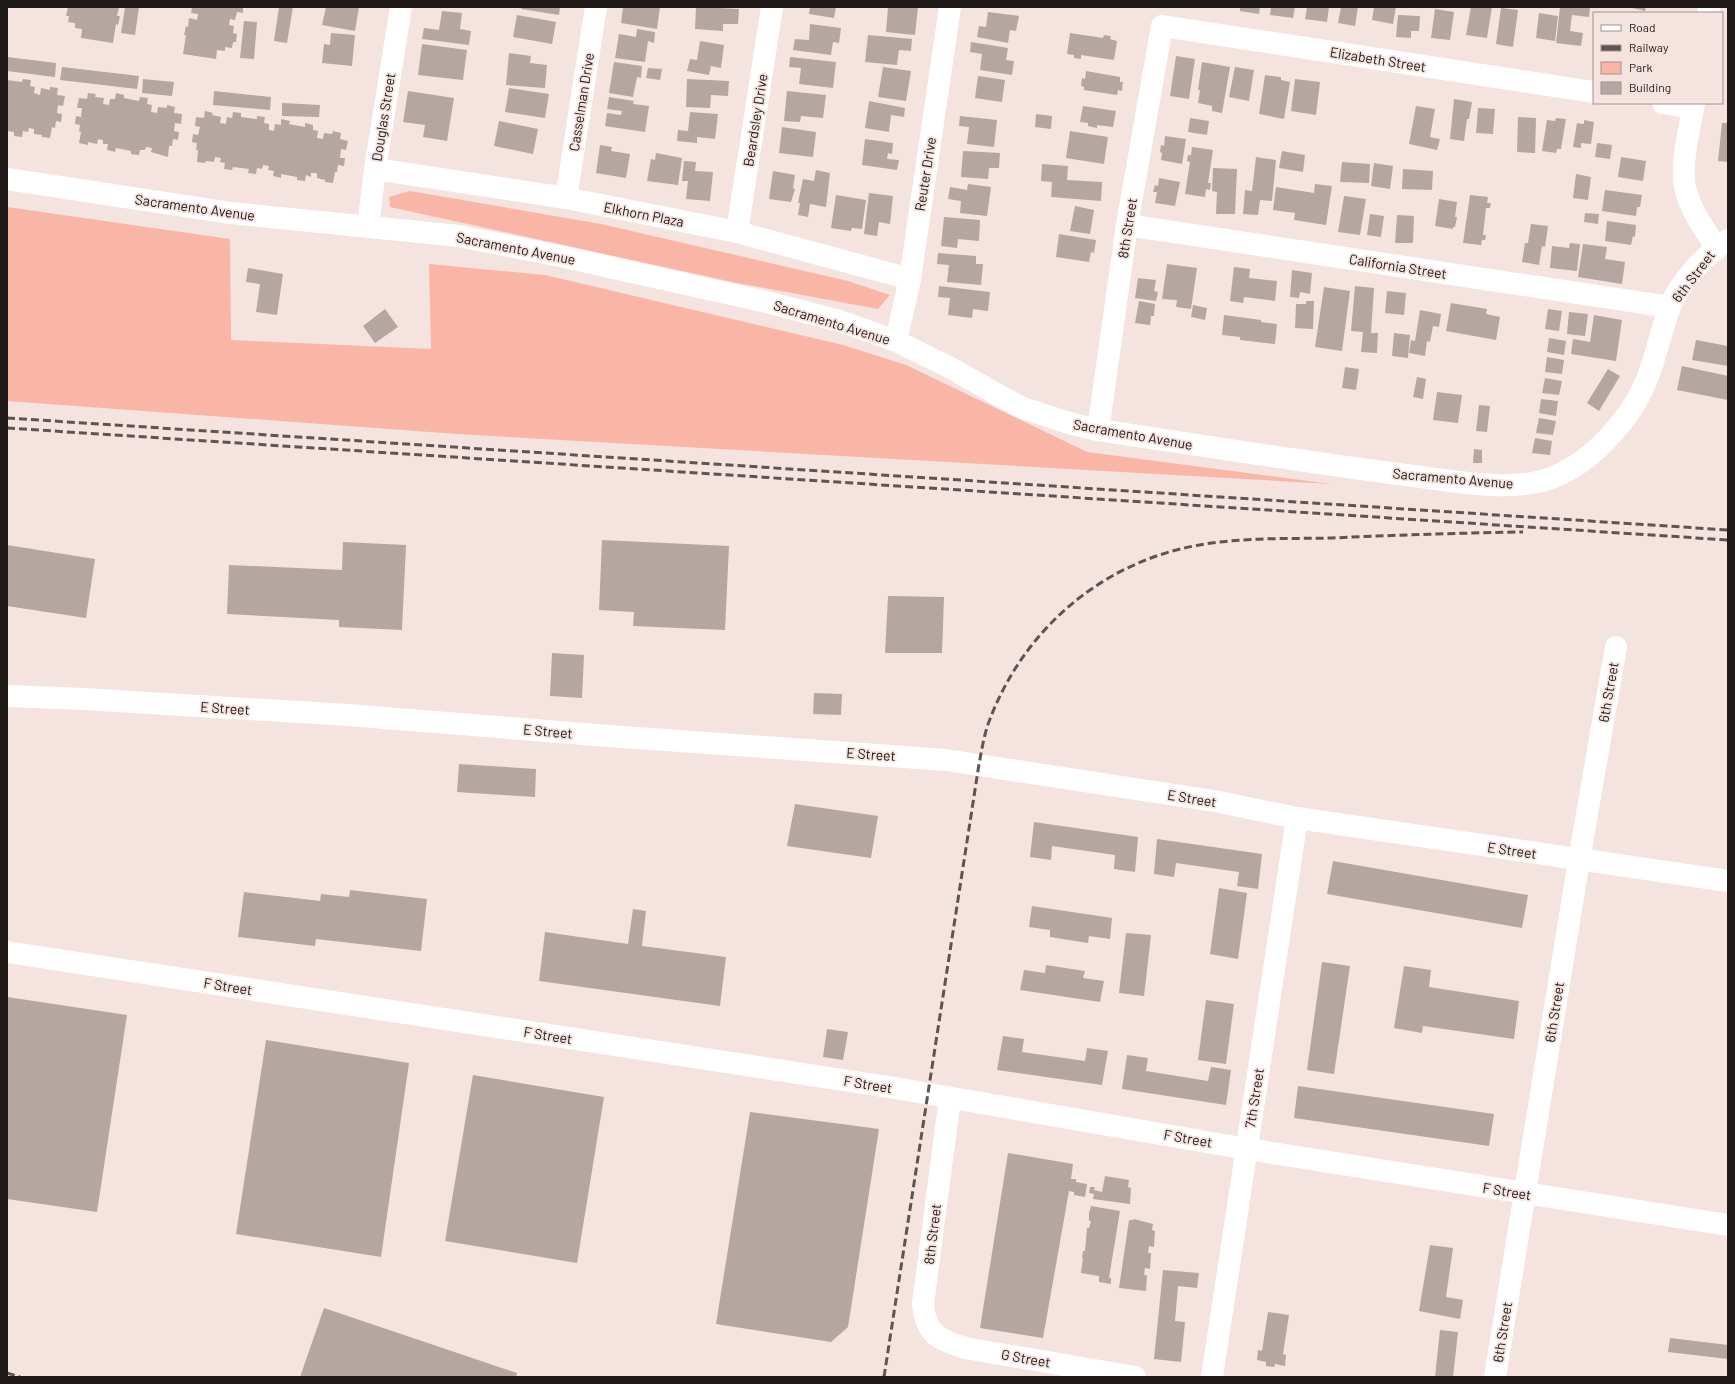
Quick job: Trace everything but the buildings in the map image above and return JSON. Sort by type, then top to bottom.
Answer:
[{"type":"street","name":"Douglas Street","points":[[368,227],[375,168],[401,7]]},
{"type":"street","name":"Casselman Drive","points":[[566,198],[596,7]]},
{"type":"street","name":"Beardsley Drive","points":[[737,232],[772,7]]},
{"type":"street","name":"Reuter Drive","points":[[896,341],[910,279],[950,7]]},
{"type":"street","name":"Elizabeth Street","points":[[1162,26],[1593,92]]},
{"type":"street","name":"8th Street","points":[[1098,430],[1127,225],[1162,26]]},
{"type":"street","points":[[1678,104],[1693,105]]},
{"type":"street","name":"6th Street","points":[[1661,335],[1670,307],[1690,275],[1722,243],[1695,213],[1686,190],[1684,164],[1693,105]]},
{"type":"street","name":"Elkhorn Plaza","points":[[375,168],[566,198],[737,232],[910,279]]},
{"type":"street","name":"Sacramento Avenue","points":[[7,179],[231,213],[459,236],[560,256],[762,302],[840,322],[896,341],[951,368],[1023,408],[1072,424],[1098,430],[1326,465],[1481,484],[1509,485],[1550,479],[1570,469],[1591,454],[1608,438],[1625,418],[1640,396],[1652,366],[1661,335]]},
{"type":"street","name":"California Street","points":[[1127,225],[1670,307]]},
{"type":"street","name":"6th Street","points":[[1495,1377],[1579,860],[1616,647]]},
{"type":"street","name":"E Street","points":[[7,696],[84,699],[341,715],[918,758],[979,764],[1214,801],[1297,818],[1728,881]]},
{"type":"street","name":"7th Street","points":[[1212,1377],[1297,818]]},
{"type":"street","name":"F Street","points":[[7,952],[950,1098],[1247,1149],[1524,1194],[1728,1225]]},
{"type":"street","name":"8th Street","points":[[950,1098],[923,1304],[924,1319],[931,1332],[944,1341],[965,1348]]},
{"type":"street","name":"G Street","points":[[965,1348],[1135,1377]]},
{"type":"green space","points":[[410,191],[601,224],[848,281],[890,295],[878,309],[737,283],[390,207],[389,197]]},
{"type":"green space","points":[[7,207],[230,239],[231,340],[431,349],[429,264],[545,275],[843,345],[906,365],[1087,452],[1331,484],[457,434],[7,401]]},
{"type":"railway","points":[[7,418],[1728,530]]},
{"type":"railway","points":[[7,428],[1728,540]]},
{"type":"railway","points":[[884,1377],[982,747],[990,719],[1005,687],[1023,657],[1045,630],[1070,606],[1097,585],[1127,568],[1160,555],[1194,546],[1228,541],[1263,539],[1523,532]]},
{"type":"railway","points":[[7,1373],[20,1377]]}]
